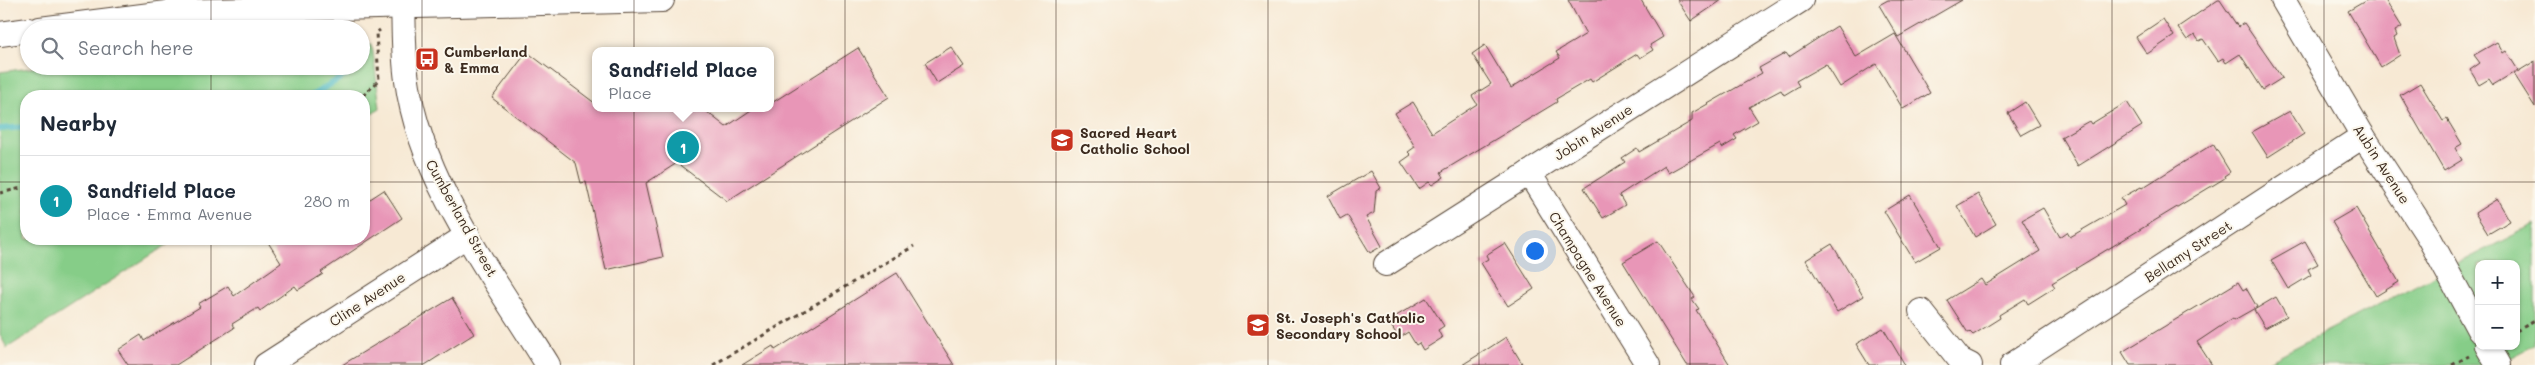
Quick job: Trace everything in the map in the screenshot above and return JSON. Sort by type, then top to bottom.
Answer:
[{"type":"street","points":[[111,20],[174,12],[403,3],[662,0]]},
{"type":"street","name":"Jobin Avenue","points":[[1386,264],[1801,0]]},
{"type":"street","name":"Aubin Avenue","points":[[2283,0],[2363,136],[2428,236],[2475,323]]},
{"type":"street","name":"Cumberland Street","points":[[403,3],[406,80],[414,114],[436,176],[468,234],[548,365]]},
{"type":"street","points":[[0,34],[20,31]]},
{"type":"street","name":"Bellamy Street","points":[[2012,365],[2363,136]]},
{"type":"street","name":"Champagne Avenue","points":[[1529,173],[1648,365]]},
{"type":"street","name":"Cline Avenue","points":[[266,365],[468,234]]},
{"type":"street","points":[[1920,311],[1960,360],[1970,365]]},
{"type":"street","points":[[2489,350],[2498,365]]},
{"type":"path","points":[[0,193],[20,188]]},
{"type":"path","points":[[712,365],[914,246]]},
{"type":"path","points":[[2520,329],[2535,321]]},
{"type":"green space","points":[[370,44],[372,44],[380,108],[370,114],[370,90],[20,90],[20,245],[167,245],[7,348],[0,335],[0,72],[20,69],[20,75],[370,75]]},
{"type":"green space","points":[[2535,224],[2535,345],[2497,365],[2261,365]]},
{"type":"building","points":[[1568,0],[1641,0],[1663,37],[1650,45],[1653,50],[1640,58],[1637,54],[1592,82],[1590,79],[1556,99],[1557,102],[1441,172],[1444,177],[1432,185],[1429,182],[1419,189],[1401,162],[1411,155],[1408,152],[1415,147],[1395,113],[1413,102],[1432,133],[1477,104],[1472,96],[1491,84],[1472,54],[1485,45],[1511,88],[1560,58],[1556,52],[1586,34]]},
{"type":"building","points":[[1677,0],[1722,0],[1691,21]]},
{"type":"building","points":[[1888,0],[1962,0],[1898,37],[1879,5]]},
{"type":"building","points":[[2220,0],[2238,27],[2244,23],[2282,78],[2263,90],[2240,54],[2226,63],[2223,58],[2218,61],[2203,39],[2199,41],[2195,35],[2187,40],[2178,27]]},
{"type":"building","points":[[2367,0],[2385,0],[2402,27],[2395,31],[2397,36],[2394,38],[2400,55],[2381,67],[2348,11]]},
{"type":"building","points":[[2163,19],[2174,36],[2147,54],[2136,37]]},
{"type":"building","points":[[1837,26],[1856,57],[1895,34],[1930,93],[1903,109],[1876,64],[1840,87],[1826,64],[1796,81],[1799,86],[1784,95],[1781,90],[1749,107],[1758,121],[1734,135],[1737,139],[1722,148],[1720,144],[1668,173],[1664,166],[1619,195],[1625,205],[1603,218],[1584,188],[1625,162],[1622,158],[1637,148],[1639,152],[1692,121],[1692,113],[1762,73],[1759,68],[1786,53],[1789,57]]},
{"type":"building","points":[[2497,42],[2503,53],[2506,51],[2518,70],[2493,85],[2489,79],[2479,85],[2470,70],[2480,63],[2474,55]]},
{"type":"building","points":[[951,47],[964,66],[937,83],[925,63]]},
{"type":"building","points":[[858,48],[889,97],[727,201],[677,163],[646,183],[663,257],[606,270],[586,182],[581,183],[576,163],[492,98],[527,52],[592,101],[592,112],[707,112],[726,127],[748,112],[774,112],[774,101]]},
{"type":"building","points":[[2535,61],[2535,107],[2514,74]]},
{"type":"building","points":[[2420,83],[2443,121],[2447,119],[2462,144],[2455,148],[2462,160],[2444,171],[2400,95]]},
{"type":"building","points":[[2025,102],[2039,125],[2021,135],[2008,113]]},
{"type":"building","points":[[2127,102],[2142,126],[2078,166],[2061,137],[2089,121],[2091,124]]},
{"type":"building","points":[[2290,111],[2304,134],[2268,157],[2252,132]]},
{"type":"building","points":[[2213,144],[2230,172],[2224,176],[2225,178],[2052,283],[2055,287],[2028,304],[2025,299],[1999,315],[2000,318],[1973,335],[1970,332],[1968,333],[1947,300],[1981,279],[1985,285],[2040,251],[2022,220],[2043,208],[2060,237],[2067,232],[2070,237],[2125,205],[2121,198],[2142,188]]},
{"type":"building","points":[[1371,171],[1381,188],[1376,191],[1374,213],[1366,217],[1382,246],[1370,253],[1347,215],[1340,219],[1328,196]]},
{"type":"building","points":[[384,190],[402,218],[370,239],[370,199]]},
{"type":"building","points":[[1978,194],[1996,224],[1975,237],[1957,206]]},
{"type":"building","points":[[1910,195],[1941,247],[1915,262],[1884,211]]},
{"type":"building","points":[[2497,199],[2510,221],[2488,234],[2475,213]]},
{"type":"building","points":[[2356,208],[2399,282],[2376,296],[2332,222]]},
{"type":"building","points":[[1658,241],[1695,297],[1692,299],[1699,309],[1696,310],[1730,365],[1687,365],[1623,262]]},
{"type":"building","points":[[2305,241],[2318,264],[2308,269],[2311,275],[2288,289],[2271,260]]},
{"type":"building","points":[[1505,243],[1534,289],[1508,306],[1481,263],[1488,259],[1486,255]]},
{"type":"building","points":[[1832,244],[1863,296],[1837,312],[1806,260]]},
{"type":"building","points":[[270,245],[362,245],[298,290],[295,286],[260,311],[258,308],[232,324],[234,328],[176,365],[128,365],[118,350],[141,335],[144,341],[200,307],[198,304],[228,286],[234,296],[281,263]]},
{"type":"building","points":[[897,273],[954,365],[742,365],[773,346],[775,350]]},
{"type":"building","points":[[2238,282],[2243,290],[2246,288],[2257,307],[2234,320],[2233,318],[2197,342],[2212,365],[2130,365],[2122,352]]},
{"type":"building","points":[[2276,297],[2287,316],[2265,328],[2254,310]]},
{"type":"building","points":[[452,298],[474,334],[425,365],[342,365]]},
{"type":"building","points":[[1426,298],[1444,326],[1438,330],[1442,338],[1423,350],[1419,343],[1416,345],[1408,332],[1399,338],[1388,321]]},
{"type":"building","points":[[1883,328],[1905,365],[1869,365],[1856,344]]},
{"type":"building","points":[[1506,337],[1523,365],[1462,365],[1483,352]]},
{"type":"waterway","points":[[321,90],[346,75]]},
{"type":"waterway","points":[[0,129],[20,127]]},
{"type":"place","name":"Cumberland & Emma","points":[[427,59]]},
{"type":"place","name":"Sacred Heart Catholic School","points":[[1062,140]]},
{"type":"place","name":"Sandfield Place","points":[[683,147]]},
{"type":"place","name":"St. Joseph's Catholic Secondary School","points":[[1258,325]]}]
